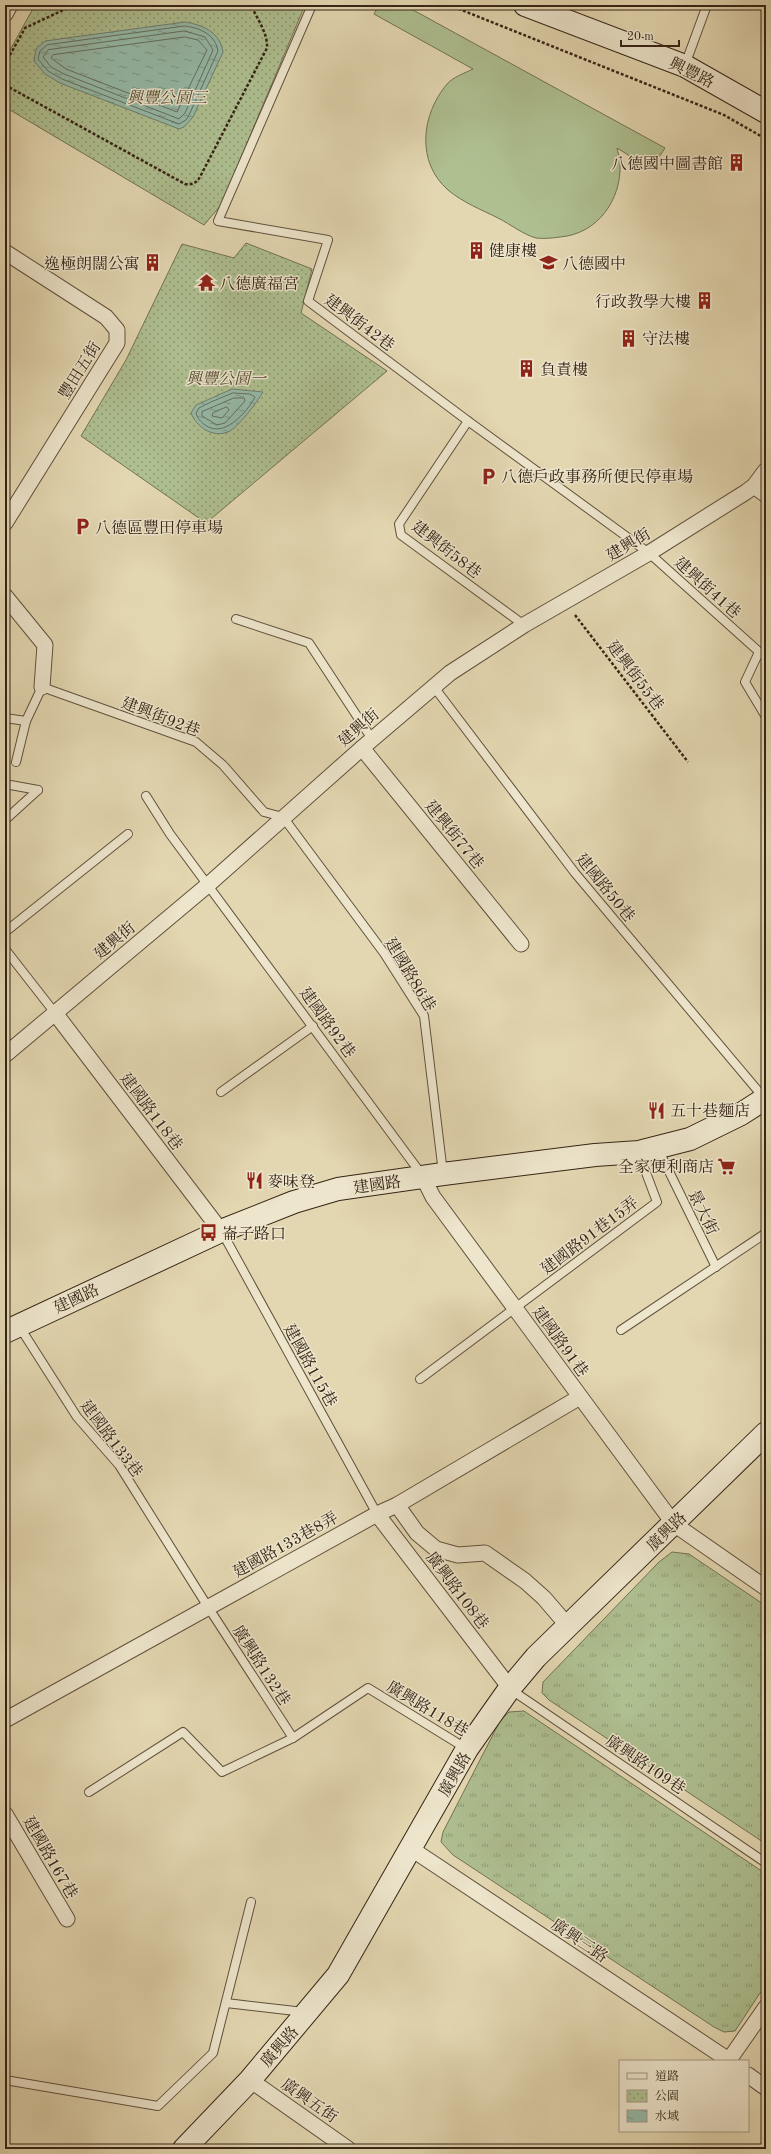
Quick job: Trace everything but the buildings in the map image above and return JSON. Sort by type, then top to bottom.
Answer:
[{"type":"street","points":[[5,14],[10,5]]},
{"type":"street","name":"興豐路","points":[[524,5],[685,66],[766,112]]},
{"type":"street","name":"豐田五街","points":[[5,252],[106,317],[117,330],[117,343],[5,523]]},
{"type":"street","name":"建興街","points":[[5,1055],[209,884],[367,743],[450,673],[524,625],[760,491],[766,470]]},
{"type":"street","points":[[5,596],[45,645],[42,686]]},
{"type":"street","name":"建興街77巷","points":[[367,743],[521,944]]},
{"type":"street","name":"建國路118巷","points":[[55,1013],[221,1231]]},
{"type":"street","name":"建國路","points":[[12,1329],[221,1231],[294,1202],[338,1189],[433,1175],[648,1150],[690,1139],[741,1114],[765,1099]]},
{"type":"street","name":"建國路91巷","points":[[433,1175],[433,1197],[674,1524],[766,1588]]},
{"type":"street","name":"建國路133巷8弄","points":[[5,1720],[377,1514],[397,1505],[580,1397]]},
{"type":"street","name":"廣興路","points":[[184,2149],[250,2080],[338,1975],[467,1749],[510,1688],[536,1657],[766,1433]]},
{"type":"street","points":[[397,1505],[417,1533],[436,1549],[458,1555],[484,1553],[525,1581],[544,1598],[568,1626]]},
{"type":"street","name":"廣興路108巷","points":[[377,1514],[510,1688]]},
{"type":"street","name":"建國路167巷","points":[[5,1814],[67,1919]]},
{"type":"street","name":"廣興三路","points":[[410,1848],[728,2060]]},
{"type":"street","points":[[730,2060],[766,2007]]},
{"type":"street","points":[[749,2076],[766,2088]]},
{"type":"street","name":"廣興五街","points":[[250,2080],[348,2149]]},
{"type":"lane","name":"建興街42巷","points":[[312,5],[218,221],[328,240],[308,301],[649,553]]},
{"type":"lane","points":[[685,66],[707,5]]},
{"type":"lane","name":"建興街58巷","points":[[468,420],[399,524],[401,535],[524,625]]},
{"type":"lane","name":"建興街41巷","points":[[649,553],[766,658]]},
{"type":"lane","points":[[236,619],[309,643],[367,743]]},
{"type":"lane","points":[[759,652],[745,682],[766,717]]},
{"type":"lane","points":[[16,762],[26,721],[42,686]]},
{"type":"lane","name":"建興街92巷","points":[[42,686],[196,742],[223,765],[264,812],[283,817]]},
{"type":"lane","name":"建國路50巷","points":[[434,687],[575,873],[765,1099]]},
{"type":"lane","points":[[5,718],[26,721]]},
{"type":"lane","points":[[5,784],[38,790],[5,820]]},
{"type":"lane","name":"建國路92巷","points":[[146,796],[170,834],[209,884],[313,1026],[433,1175]]},
{"type":"lane","name":"建國路86巷","points":[[283,817],[384,953],[424,1016],[433,1175]]},
{"type":"lane","points":[[5,932],[128,834]]},
{"type":"lane","points":[[5,949],[55,1013]]},
{"type":"lane","points":[[221,1092],[313,1026]]},
{"type":"lane","name":"景大街","points":[[648,1150],[716,1267]]},
{"type":"lane","name":"建國路91巷15弄","points":[[515,1308],[657,1202],[648,1150]]},
{"type":"lane","name":"建國路115巷","points":[[221,1231],[377,1514]]},
{"type":"lane","points":[[621,1330],[766,1234]]},
{"type":"lane","points":[[420,1379],[515,1308]]},
{"type":"lane","name":"建國路133巷","points":[[12,1329],[77,1417],[118,1465],[208,1608]]},
{"type":"lane","name":"廣興路132巷","points":[[208,1608],[293,1738]]},
{"type":"lane","name":"廣興路118巷","points":[[293,1738],[368,1688],[467,1749]]},
{"type":"lane","name":"廣興路109巷","points":[[510,1688],[766,1863]]},
{"type":"lane","points":[[90,1792],[183,1732],[222,1772],[293,1738]]},
{"type":"lane","points":[[5,2080],[158,2106],[213,2053],[251,1902]]},
{"type":"lane","points":[[226,2003],[308,2012]]},
{"type":"path","points":[[5,64],[25,28],[74,5]]},
{"type":"path","points":[[5,85],[185,184],[191,185],[199,178],[267,48],[268,41],[266,34],[251,5],[247,5]]},
{"type":"path","points":[[449,5],[724,115],[766,139]]},
{"type":"path","name":"建興街55巷","points":[[565,602],[688,762]]},
{"type":"green space","name":"興豐公園三","points":[[35,5],[305,5],[221,205],[204,225],[5,107],[5,59]]},
{"type":"green space","points":[[379,5],[404,5],[665,148],[651,169],[617,148],[620,163],[620,176],[617,189],[605,212],[596,222],[586,229],[574,234],[551,238],[536,238],[527,234],[459,198],[448,190],[438,179],[431,166],[427,152],[427,124],[438,96],[447,84],[456,77],[473,69],[374,14]]},
{"type":"green space","name":"興豐公園一","points":[[246,243],[312,269],[301,313],[387,371],[206,523],[81,436],[126,360],[182,244],[234,258]]},
{"type":"green space","points":[[672,1552],[689,1554],[766,1606],[766,1844],[549,1700],[542,1693],[543,1682],[659,1562]]},
{"type":"green space","points":[[524,1711],[766,1874],[766,1984],[735,2031],[724,2032],[714,2027],[453,1855],[441,1842],[443,1832],[500,1721],[509,1712]]},
{"type":"water","points":[[185,22],[198,25],[210,31],[218,39],[223,52],[193,117],[184,127],[179,129],[60,83],[45,74],[34,61],[36,49],[45,41]]},
{"type":"water","points":[[232,389],[263,392],[252,408],[232,430],[216,434],[201,427],[191,413],[196,405]]},
{"type":"place","name":"八德國中圖書館","points":[[736,163]]},
{"type":"place","name":"健康樓","points":[[476,250]]},
{"type":"place","name":"逸極朗闊公寓","points":[[153,263]]},
{"type":"place","name":"八德國中","points":[[549,263]]},
{"type":"place","name":"八德廣福宮","points":[[206,283]]},
{"type":"place","name":"行政教學大樓","points":[[704,301]]},
{"type":"place","name":"守法樓","points":[[629,338]]},
{"type":"place","name":"負責樓","points":[[527,369]]},
{"type":"place","name":"八德戶政事務所便民停車場","points":[[488,476]]},
{"type":"place","name":"八德區豐田停車場","points":[[82,527]]},
{"type":"place","name":"五十巷麵店","points":[[657,1110]]},
{"type":"place","name":"全家便利商店","points":[[727,1166]]},
{"type":"place","name":"麥味登","points":[[254,1181]]},
{"type":"place","name":"崙子路口","points":[[209,1233]]}]
